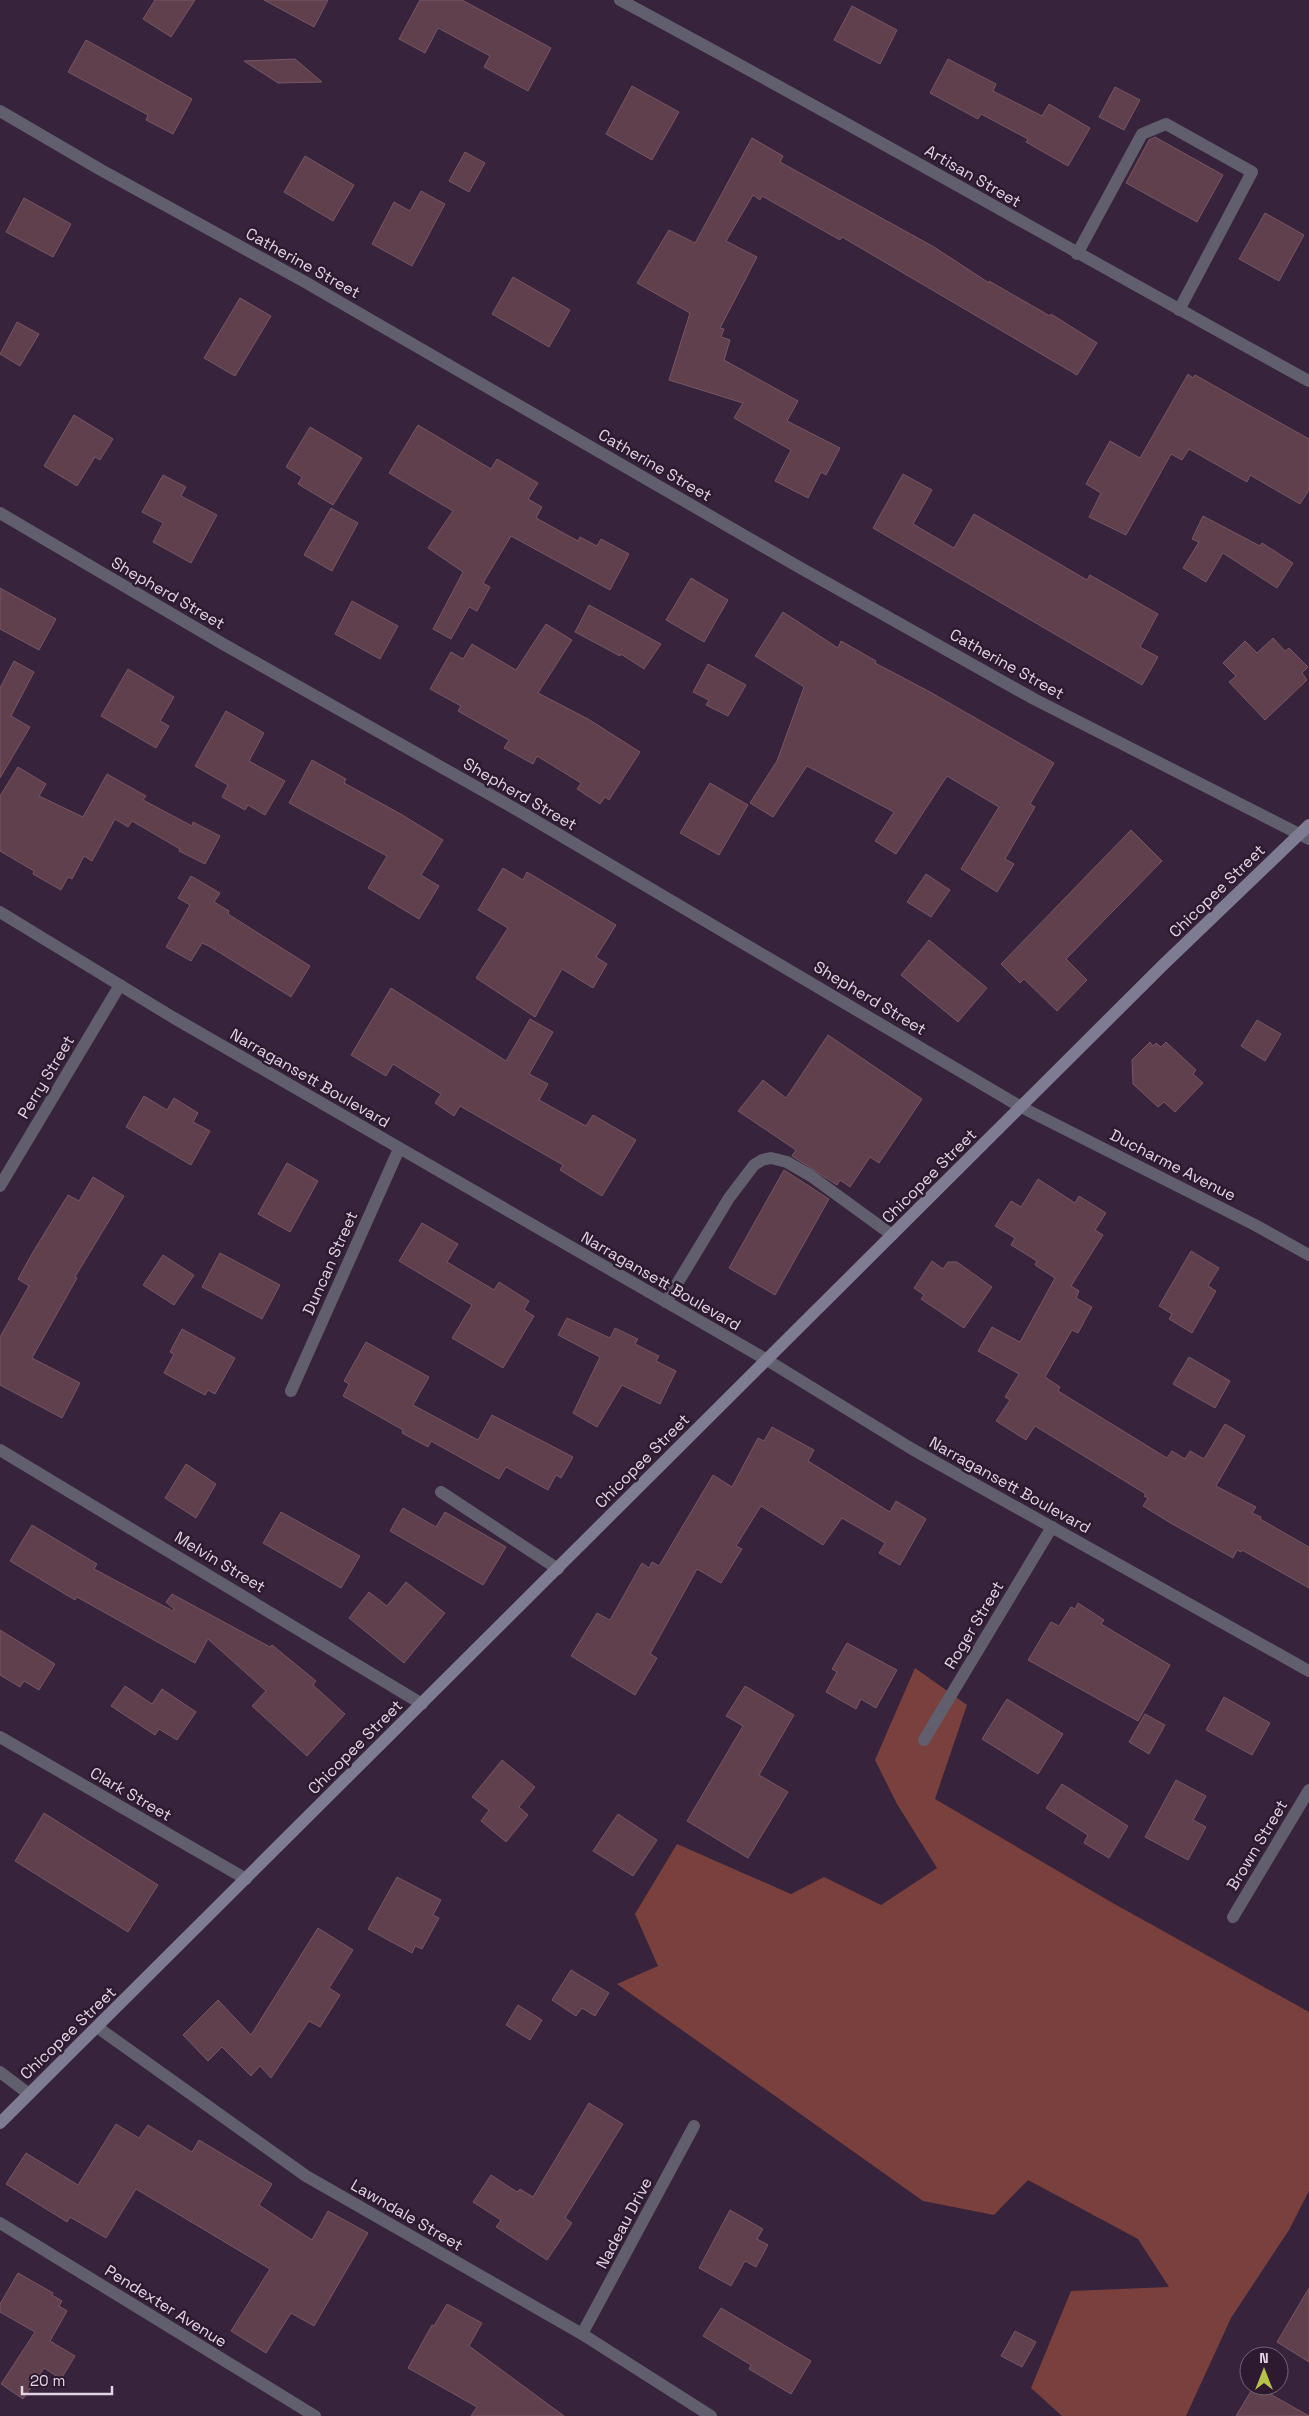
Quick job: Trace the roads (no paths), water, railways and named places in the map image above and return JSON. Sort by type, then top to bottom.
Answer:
[{"type":"main road","name":"Chicopee Street","points":[[0,2123],[1164,965],[1306,832]]},
{"type":"street","name":"Artisan Street","points":[[620,0],[776,83],[1077,254],[1309,382]]},
{"type":"street","name":"Catherine Street","points":[[0,111],[101,170],[305,282],[797,566],[1034,699],[1306,832]]},
{"type":"street","points":[[1077,254],[1142,134],[1166,124],[1252,172],[1179,310]]},
{"type":"street","name":"Shepherd Street","points":[[0,513],[222,644],[536,821],[1021,1107]]},
{"type":"street","name":"Narragansett Boulevard","points":[[0,912],[399,1149],[767,1360],[912,1450],[1309,1671]]},
{"type":"street","name":"Perry Street","points":[[0,1186],[120,985]]},
{"type":"street","name":"Ducharme Avenue","points":[[1021,1107],[1255,1225],[1309,1255]]},
{"type":"street","name":"Duncan Street","points":[[291,1391],[399,1149]]},
{"type":"street","points":[[666,1302],[728,1198],[754,1165],[762,1160],[771,1158],[787,1162],[811,1176],[892,1236]]},
{"type":"street","name":"Melvin Street","points":[[0,1450],[422,1704]]},
{"type":"street","points":[[441,1492],[558,1569]]},
{"type":"street","name":"Roger Street","points":[[924,1740],[1052,1527]]},
{"type":"street","name":"Clark Street","points":[[0,1737],[246,1879]]},
{"type":"street","name":"Brown Street","points":[[1233,1917],[1309,1790]]},
{"type":"street","name":"Lawndale Street","points":[[97,2027],[306,2176],[582,2334],[711,2416]]},
{"type":"street","points":[[0,2072],[29,2094]]},
{"type":"street","name":"Nadeau Drive","points":[[582,2334],[694,2126]]},
{"type":"street","name":"Pendexter Avenue","points":[[0,2223],[315,2416]]}]
